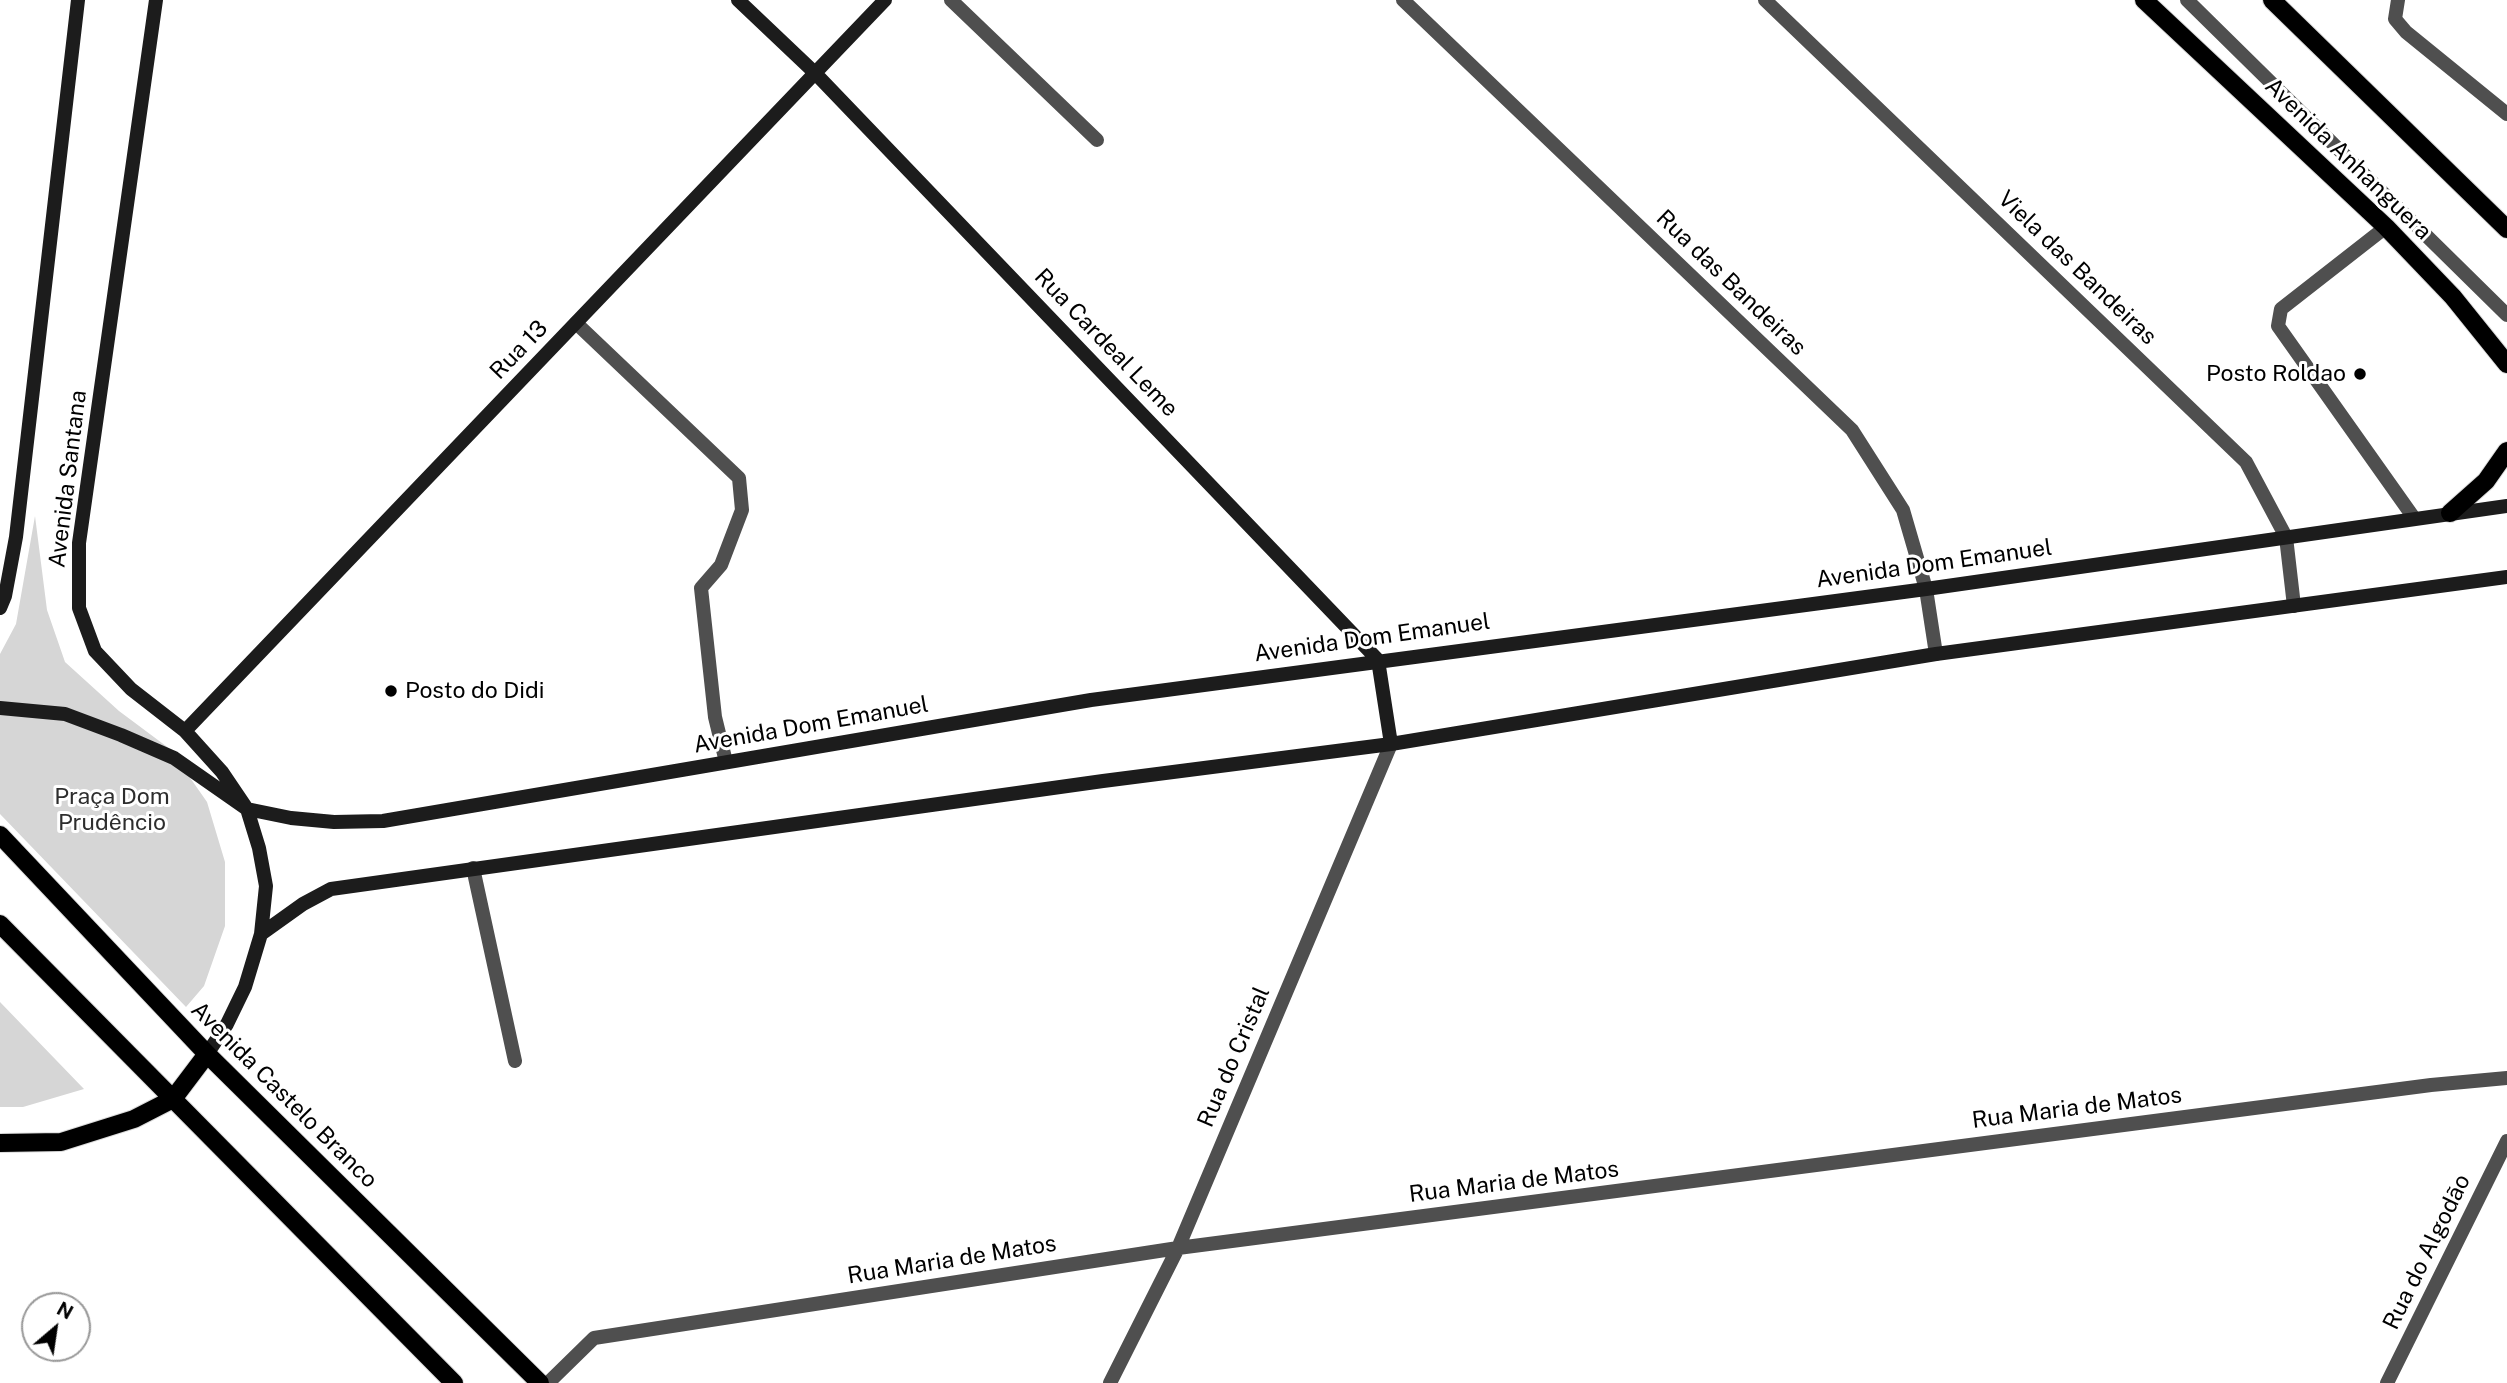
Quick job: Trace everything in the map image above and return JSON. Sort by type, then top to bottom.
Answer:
[{"type":"main road","name":"Avenida Santana","points":[[0,608],[5,596],[16,537],[78,0]]},
{"type":"main road","name":"Avenida Santana","points":[[156,0],[79,543],[79,608],[95,651],[131,689],[185,731],[222,772],[247,809],[260,848],[266,886],[261,934],[245,987],[228,1024],[207,1054]]},
{"type":"main road","name":"Rua Cardeal Leme","points":[[738,0],[815,73],[1378,660]]},
{"type":"main road","name":"Rua 13","points":[[185,731],[885,0]]},
{"type":"main road","name":"Avenida Anhanguera","points":[[2144,0],[2386,227],[2454,297],[2507,365]]},
{"type":"main road","points":[[2272,0],[2507,229]]},
{"type":"main road","points":[[2450,513],[2486,481],[2507,451]]},
{"type":"main road","name":"Avenida Dom Emanuel","points":[[247,809],[291,818],[334,822],[383,821],[1091,699],[1926,589],[2507,506]]},
{"type":"main road","points":[[261,934],[303,904],[331,889],[1391,744],[1936,654],[2507,577]]},
{"type":"main road","points":[[1378,660],[1391,744]]},
{"type":"main road","points":[[0,708],[65,714],[121,734],[174,758],[247,809]]},
{"type":"main road","name":"Avenida Castelo Branco","points":[[0,835],[207,1054],[540,1383]]},
{"type":"main road","points":[[0,924],[454,1383]]},
{"type":"main road","points":[[0,1143],[61,1142],[134,1119],[173,1099],[207,1054]]},
{"type":"street","points":[[951,0],[1097,140]]},
{"type":"street","name":"Rua das Bandeiras","points":[[1403,0],[1852,430],[1903,510],[1926,589],[1936,654]]},
{"type":"street","name":"Viela das Bandeiras","points":[[1765,0],[2246,462],[2286,537],[2294,606]]},
{"type":"street","points":[[2187,0],[2507,315]]},
{"type":"street","points":[[2398,0],[2395,19],[2406,32],[2507,114]]},
{"type":"street","points":[[2386,227],[2281,309],[2278,326],[2414,518]]},
{"type":"street","points":[[576,323],[738,478],[742,510],[720,565],[701,588],[715,717],[726,762]]},
{"type":"street","name":"Rua do Cristal","points":[[1110,1383],[1178,1248],[1391,744]]},
{"type":"street","points":[[473,869],[515,1061]]},
{"type":"street","name":"Rua Maria de Matos","points":[[548,1383],[594,1338],[1178,1248],[2417,1087],[2507,1078]]},
{"type":"street","name":"Rua do Algodão","points":[[2387,1383],[2507,1141]]},
{"type":"green space","name":"Praça Dom Prudêncio","points":[[35,516],[47,610],[65,662],[119,711],[170,749],[207,802],[225,862],[225,926],[204,986],[186,1007],[0,814],[0,654],[16,624]]},
{"type":"green space","points":[[0,1002],[84,1089],[23,1107],[0,1107]]},
{"type":"place","name":"Posto Roldao","points":[[2360,374]]},
{"type":"place","name":"Posto do Didi","points":[[391,691]]}]
